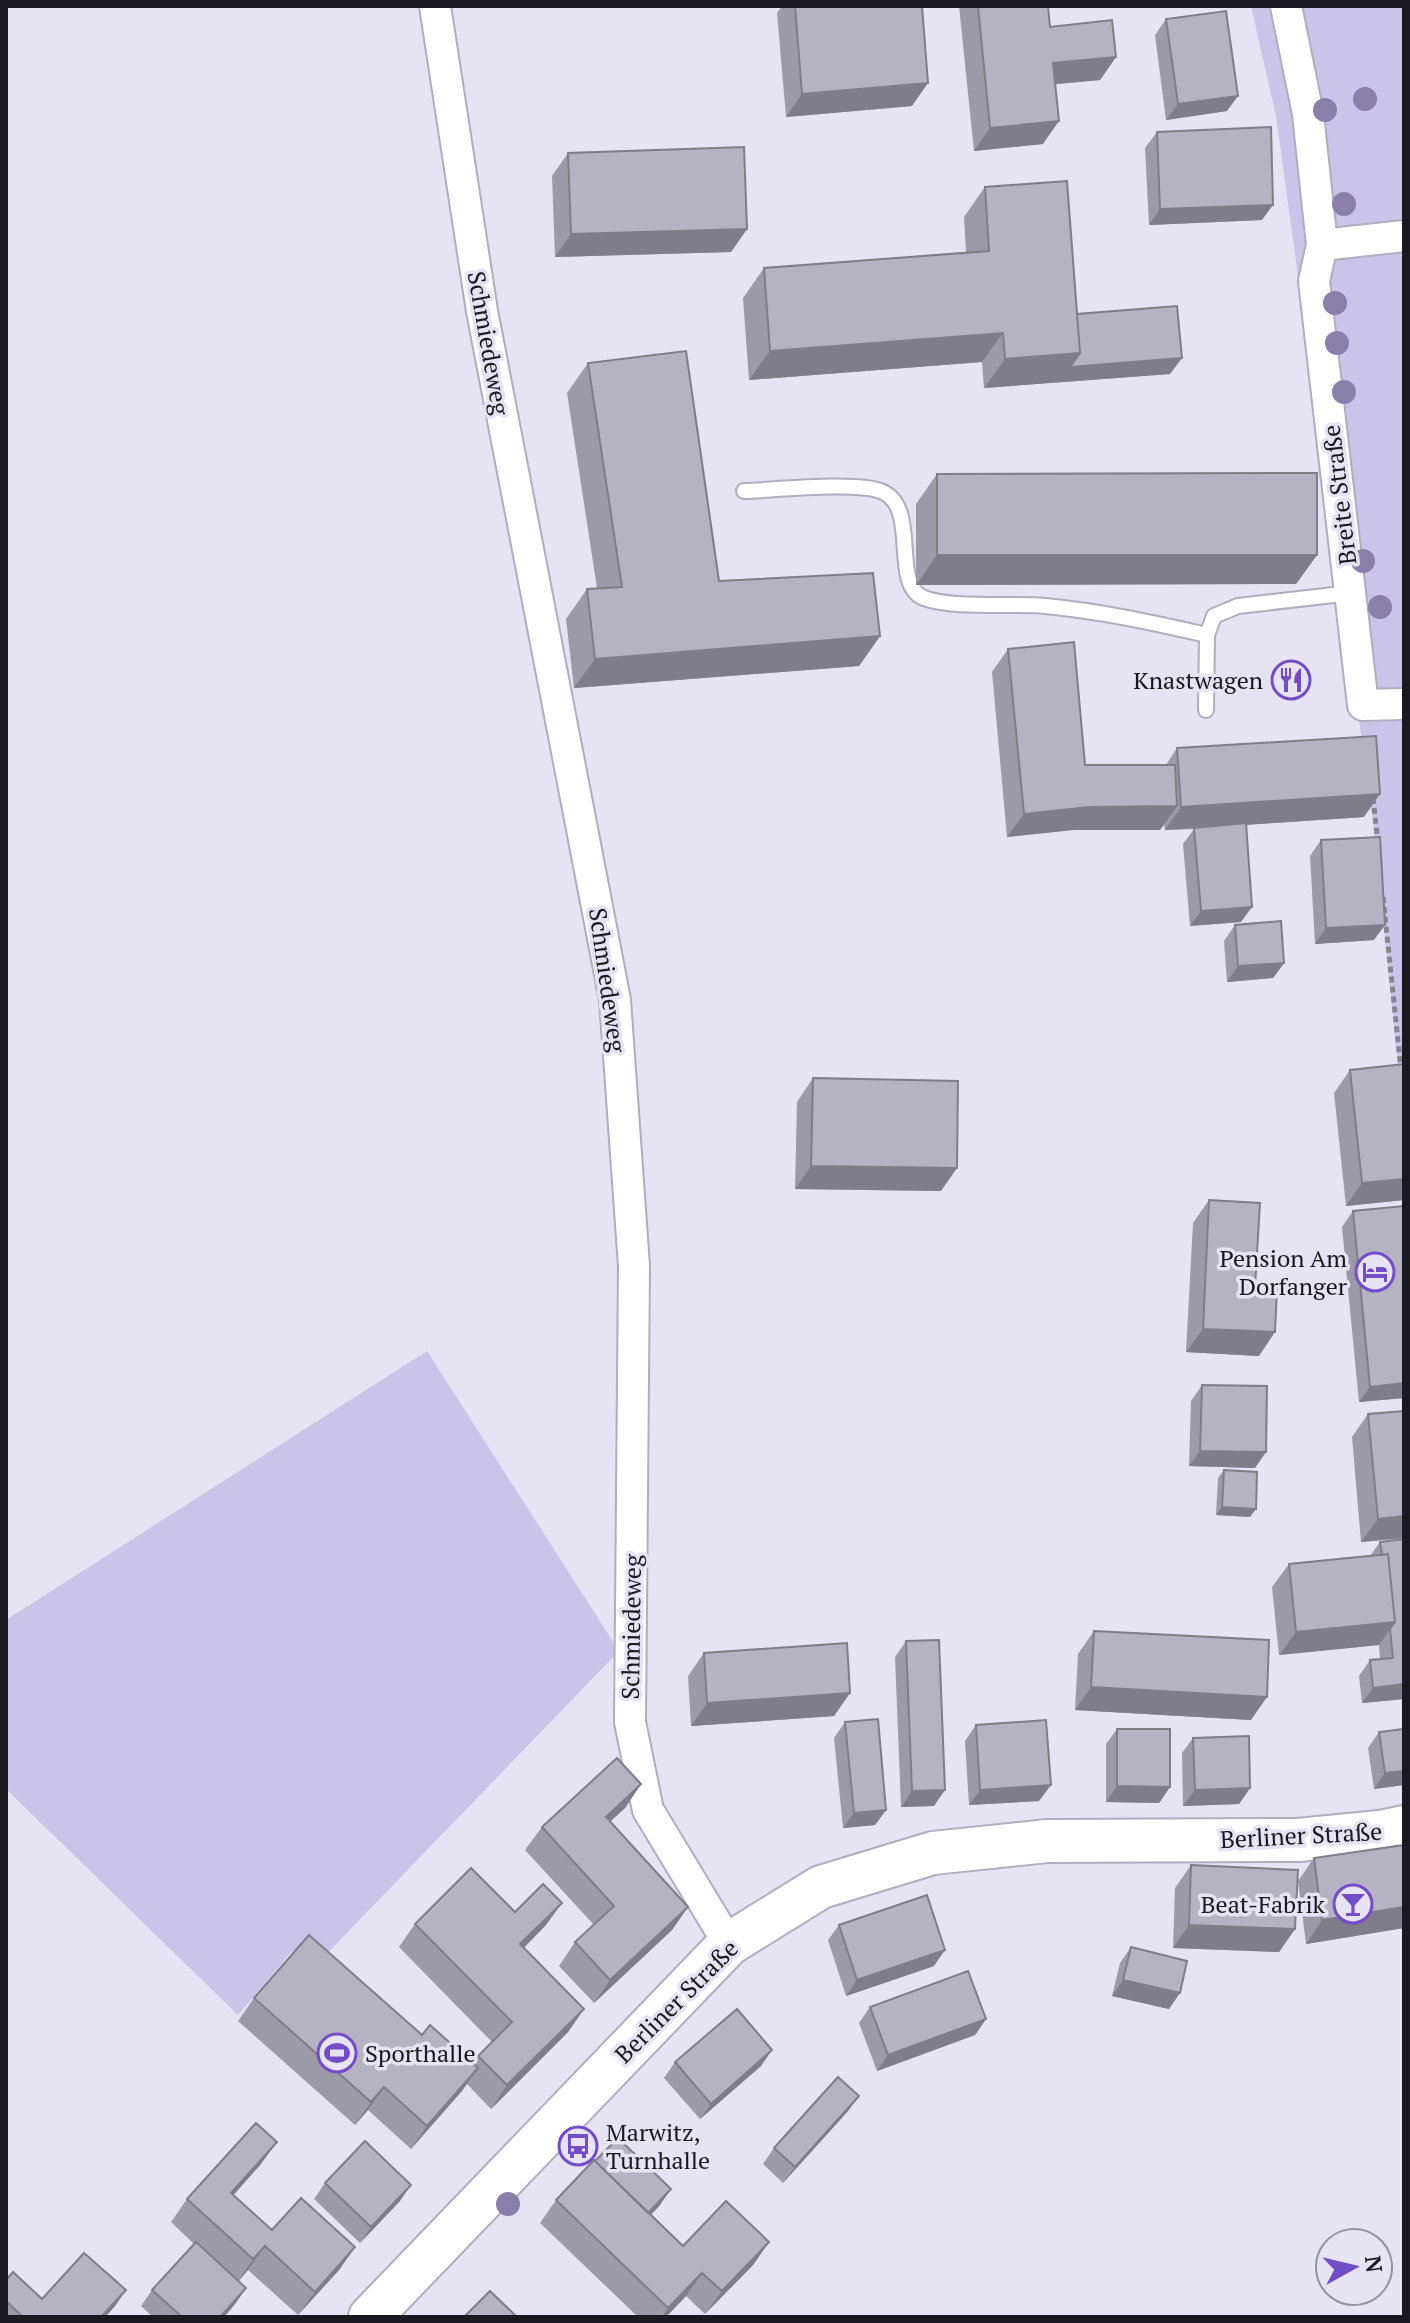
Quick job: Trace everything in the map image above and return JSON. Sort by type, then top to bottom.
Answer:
[{"type":"main road","name":"Berliner Straße","points":[[370,2317],[729,1944],[821,1887],[933,1853],[1047,1841],[1298,1840],[1404,1827]]},
{"type":"street","name":"Schmiedeweg","points":[[435,6],[482,311],[615,1000],[634,1266],[630,1722],[648,1810],[729,1944]]},
{"type":"street","name":"Breite Straße","points":[[1286,6],[1308,114],[1322,245],[1314,281],[1363,705],[1404,704]]},
{"type":"street","points":[[1322,245],[1404,236]]},
{"type":"lane","points":[[744,491],[857,487],[880,490],[893,498],[900,512],[910,583],[915,594],[928,600],[1045,606],[1129,617],[1207,635]]},
{"type":"lane","points":[[1206,710],[1207,635],[1214,616],[1238,606],[1351,593]]},
{"type":"path","points":[[1372,784],[1378,846]]},
{"type":"path","points":[[1383,893],[1402,1082]]},
{"type":"shaded area","points":[[1251,6],[1404,6],[1404,1125],[1373,821],[1276,116]]},
{"type":"shaded area","points":[[427,1351],[619,1651],[313,1968],[292,1951],[238,2015],[6,1789],[6,1620]]},
{"type":"building","points":[[795,6],[922,6],[928,83],[802,94]]},
{"type":"building","points":[[978,6],[1048,6],[1050,27],[1112,20],[1116,57],[1053,63],[1059,121],[990,128]]},
{"type":"building","points":[[1226,11],[1238,96],[1178,104],[1166,19]]},
{"type":"building","points":[[1271,127],[1273,205],[1160,209],[1157,132]]},
{"type":"building","points":[[744,147],[747,229],[571,234],[568,153]]},
{"type":"building","points":[[1067,181],[1080,353],[1005,359],[1003,333],[770,351],[764,268],[989,251],[985,187]]},
{"type":"building","points":[[1177,306],[1182,358],[1070,367],[1080,353],[1077,314]]},
{"type":"building","points":[[686,351],[719,581],[873,573],[880,636],[595,659],[587,589],[622,587],[588,363]]},
{"type":"building","points":[[1317,473],[1317,555],[937,555],[937,474]]},
{"type":"building","points":[[1074,642],[1085,765],[1175,765],[1177,806],[1089,807],[1024,814],[1008,649]]},
{"type":"building","points":[[1376,736],[1380,794],[1181,807],[1177,748]]},
{"type":"building","points":[[1246,823],[1252,907],[1201,911],[1194,828]]},
{"type":"building","points":[[1380,837],[1385,925],[1326,928],[1321,840]]},
{"type":"building","points":[[1281,921],[1284,963],[1238,966],[1235,925]]},
{"type":"building","points":[[1404,1064],[1404,1179],[1362,1183],[1350,1070]]},
{"type":"building","points":[[813,1078],[958,1081],[957,1168],[811,1166]]},
{"type":"building","points":[[1209,1200],[1260,1203],[1255,1287],[1277,1288],[1275,1332],[1203,1329]]},
{"type":"building","points":[[1404,1206],[1404,1383],[1370,1387],[1353,1211]]},
{"type":"building","points":[[1202,1385],[1267,1386],[1266,1452],[1200,1451]]},
{"type":"building","points":[[1404,1411],[1404,1516],[1378,1519],[1368,1414]]},
{"type":"building","points":[[1224,1470],[1257,1472],[1256,1509],[1222,1507]]},
{"type":"building","points":[[1404,1539],[1404,1684],[1373,1688],[1370,1660],[1393,1658],[1390,1629],[1395,1622],[1388,1554],[1382,1555],[1380,1542]]},
{"type":"building","points":[[1388,1554],[1395,1622],[1296,1632],[1289,1564]]},
{"type":"building","points":[[1094,1631],[1269,1640],[1267,1697],[1091,1687]]},
{"type":"building","points":[[939,1640],[945,1790],[912,1791],[906,1641]]},
{"type":"building","points":[[847,1643],[850,1693],[707,1703],[704,1653]]},
{"type":"building","points":[[878,1719],[886,1810],[854,1813],[845,1722]]},
{"type":"building","points":[[1046,1720],[1051,1785],[980,1790],[976,1725]]},
{"type":"building","points":[[1117,1729],[1170,1729],[1170,1787],[1117,1786]]},
{"type":"building","points":[[1404,1729],[1404,1771],[1385,1773],[1379,1732]]},
{"type":"building","points":[[1249,1736],[1250,1788],[1195,1790],[1193,1738]]},
{"type":"building","points":[[617,1758],[641,1784],[606,1817],[688,1907],[610,1980],[575,1942],[614,1906],[542,1827]]},
{"type":"building","points":[[1404,1845],[1404,1907],[1322,1920],[1314,1858]]},
{"type":"building","points":[[1191,1865],[1298,1870],[1295,1929],[1189,1925]]},
{"type":"building","points":[[471,1868],[515,1912],[543,1884],[562,1903],[520,1944],[584,2009],[507,2085],[478,2056],[512,2022],[415,1924]]},
{"type":"building","points":[[927,1895],[945,1950],[857,1980],[839,1925]]},
{"type":"building","name":"Sporthalle","points":[[309,1935],[422,2035],[430,2025],[478,2068],[427,2126],[384,2087],[371,2102],[254,1998]]},
{"type":"building","points":[[1131,1947],[1187,1961],[1180,1993],[1123,1980]]},
{"type":"building","points":[[968,1971],[986,2019],[888,2055],[870,2007]]},
{"type":"building","points":[[737,2009],[772,2050],[711,2104],[675,2062]]},
{"type":"building","points":[[838,2077],[859,2096],[795,2167],[774,2148]]},
{"type":"building","points":[[256,2123],[277,2142],[231,2193],[272,2230],[301,2198],[355,2247],[315,2292],[265,2246],[253,2259],[187,2199]]},
{"type":"building","points":[[618,2138],[671,2189],[648,2213],[595,2161]]},
{"type":"building","points":[[365,2141],[411,2185],[371,2227],[325,2183]]},
{"type":"building","points":[[594,2160],[683,2246],[726,2201],[769,2242],[722,2291],[702,2273],[668,2308],[556,2200]]},
{"type":"building","points":[[196,2242],[246,2288],[220,2317],[182,2317],[152,2290]]},
{"type":"building","points":[[84,2253],[126,2290],[101,2317],[23,2317],[6,2301],[6,2280],[13,2272],[42,2299]]},
{"type":"building","points":[[490,2291],[517,2317],[464,2317]]},
{"type":"place","name":"Knastwagen","points":[[1291,680]]},
{"type":"place","name":"Pension Am Dorfanger","points":[[1375,1272]]},
{"type":"place","name":"Beat-Fabrik","points":[[1353,1904]]},
{"type":"place","name":"Sporthalle","points":[[337,2053]]},
{"type":"place","name":"Marwitz, Turnhalle","points":[[578,2146]]}]
